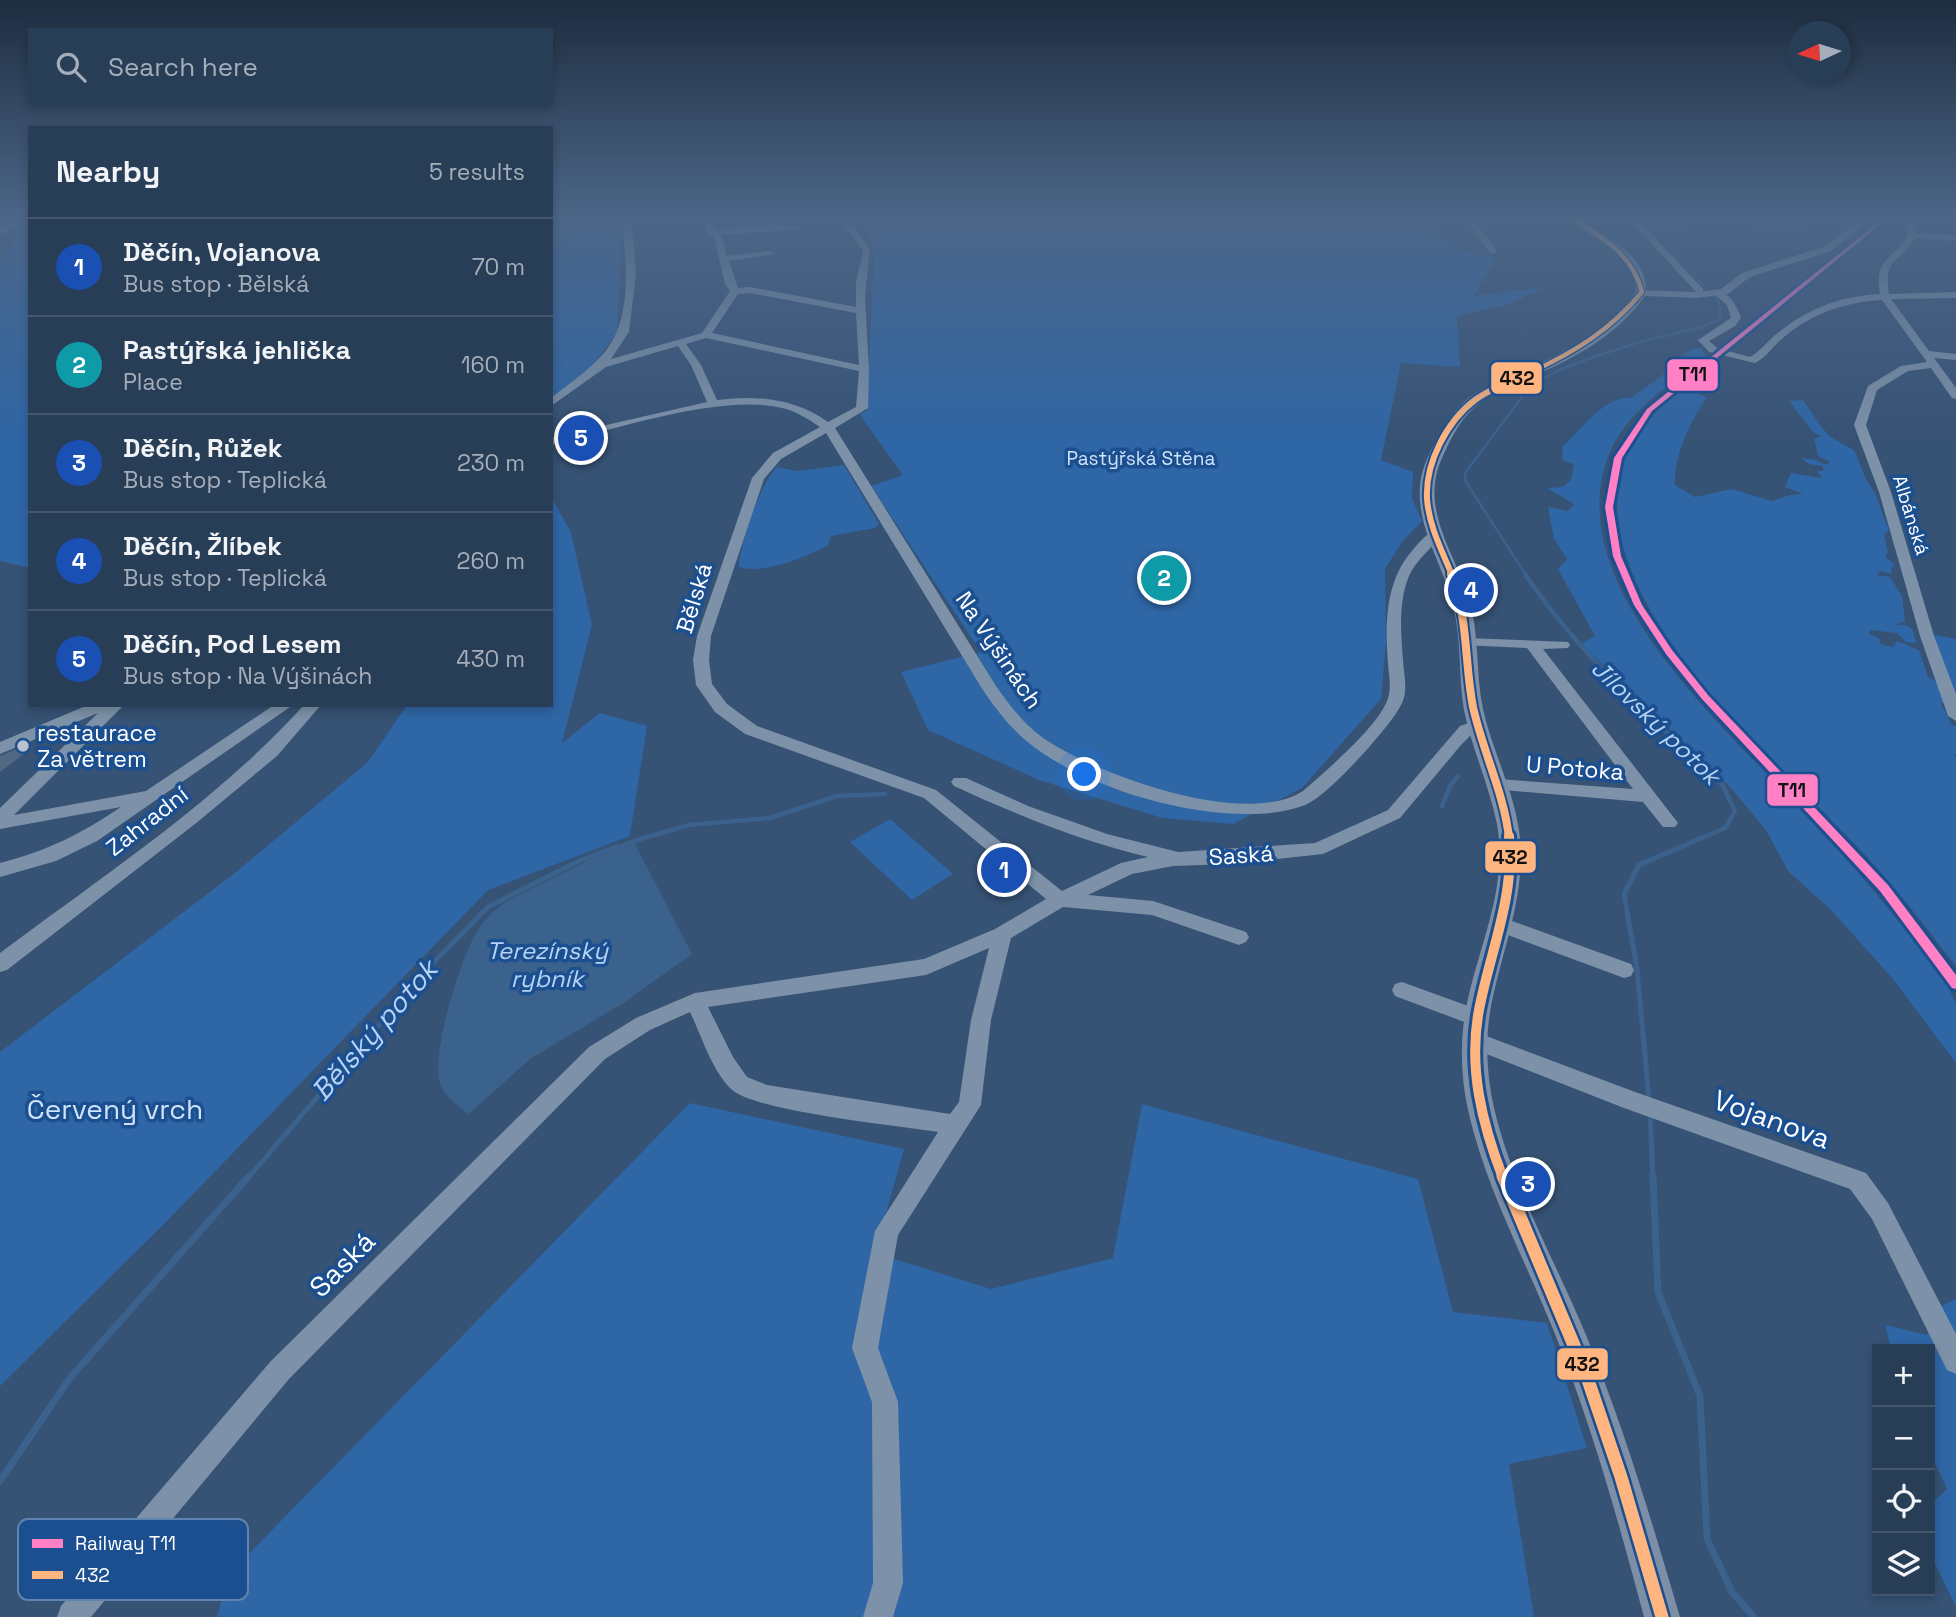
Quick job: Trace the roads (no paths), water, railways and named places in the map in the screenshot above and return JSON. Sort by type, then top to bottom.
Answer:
[{"type":"main road","points":[[1662,1617],[1598,1403],[1542,1264],[1508,1191],[1492,1145],[1475,1075],[1474,1029],[1511,885],[1512,847],[1498,785],[1474,707],[1468,642],[1458,591],[1435,535],[1427,503],[1428,473],[1449,431],[1467,407],[1490,390],[1572,353],[1602,336],[1625,317],[1642,292],[1718,294],[1727,290]]},
{"type":"street","points":[[553,402],[602,365],[624,332],[629,290]]},
{"type":"street","points":[[706,335],[735,291],[743,290]]},
{"type":"street","points":[[753,290],[859,310]]},
{"type":"street","name":"Bělská","points":[[860,290],[864,369],[862,408],[777,456],[758,478],[748,500],[704,636],[701,660],[704,685],[721,708],[751,730],[930,794],[1060,900]]},
{"type":"street","points":[[1884,290],[1885,297],[1956,396]]},
{"type":"street","points":[[1718,294],[1731,304],[1736,318],[1731,324],[1703,340],[1713,350],[1750,360],[1755,360],[1780,332],[1809,313],[1853,299],[1956,295]]},
{"type":"street","points":[[602,365],[706,335],[864,369]]},
{"type":"street","points":[[680,342],[696,365],[713,403]]},
{"type":"street","name":"Albánská","points":[[1956,357],[1929,359],[1905,368],[1872,388],[1860,425],[1885,492],[1927,636],[1956,716]]},
{"type":"street","name":"Na Výšinách","points":[[553,442],[713,403],[746,401],[779,404],[811,414],[829,428],[967,649],[1022,729],[1083,768],[1128,788],[1234,808],[1285,805],[1303,799],[1319,788],[1390,711],[1400,684],[1395,662],[1395,612],[1402,577],[1421,549],[1435,535]]},
{"type":"street","points":[[1468,642],[1563,645]]},
{"type":"street","points":[[1531,644],[1669,823]]},
{"type":"street","points":[[0,748],[98,707]]},
{"type":"street","points":[[0,821],[114,707]]},
{"type":"street","points":[[0,870],[50,856],[91,836],[282,707]]},
{"type":"street","name":"Zahradní","points":[[0,964],[189,820],[271,752],[311,707]]},
{"type":"street","name":"Saská","points":[[155,1519],[280,1370],[597,1052],[643,1024],[695,1001],[926,967],[1002,934],[1060,900],[1128,868],[1173,859],[1317,849],[1394,814],[1455,741],[1466,730],[1479,725]]},
{"type":"street","points":[[960,782],[1022,810],[1104,840],[1169,854],[1173,859]]},
{"type":"street","name":"U Potoka","points":[[1498,785],[1649,796]]},
{"type":"street","points":[[0,821],[66,813],[153,794]]},
{"type":"street","points":[[1060,900],[1153,908],[1239,937]]},
{"type":"street","points":[[1501,925],[1624,970]]},
{"type":"street","points":[[878,1617],[888,1583],[885,1402],[864,1348],[887,1231],[970,1105],[981,1020],[1002,934]]},
{"type":"street","name":"Vojanova","points":[[1402,990],[1474,1029],[1632,1101],[1858,1181],[1880,1211],[1956,1361]]},
{"type":"street","points":[[695,1001],[725,1063],[739,1084],[766,1094],[955,1125]]},
{"type":"street","name":"Saská","points":[[72,1617],[86,1600]]},
{"type":"water","name":"Terezínský rybník","points":[[626,842],[634,842],[692,954],[625,1002],[530,1059],[469,1114],[452,1101],[440,1083],[439,1050],[449,1004],[464,959],[479,928],[511,899]]},
{"type":"waterway","name":"Jílovský potok","points":[[1526,575],[1466,482],[1465,473],[1531,385],[1559,370],[1591,358],[1643,341],[1703,327],[1721,318],[1719,302],[1708,290]]},
{"type":"waterway","name":"Jílovský potok","points":[[1525,574],[1546,604],[1593,659],[1723,786],[1735,811],[1725,828],[1702,838]]},
{"type":"waterway","name":"Bělský potok","points":[[1442,806],[1450,786],[1458,776]]},
{"type":"waterway","name":"Bělský potok","points":[[644,838],[689,825],[770,818],[837,796],[885,794]]},
{"type":"waterway","name":"Bělský potok","points":[[626,844],[649,836]]},
{"type":"waterway","name":"Jílovský potok","points":[[1649,1100],[1637,969],[1624,894],[1639,865],[1706,836]]},
{"type":"waterway","name":"Bělský potok","points":[[248,1178],[426,970],[488,907],[577,862],[618,846]]},
{"type":"waterway","name":"Jílovský potok","points":[[1650,1112],[1653,1178]]},
{"type":"waterway","name":"Bělský potok","points":[[0,1481],[70,1378],[249,1176]]},
{"type":"waterway","name":"Jílovský potok","points":[[1653,1176],[1658,1292],[1700,1396],[1707,1539],[1732,1592],[1754,1617]]},
{"type":"rail line","name":"T11","points":[[1797,290],[1649,410],[1618,458],[1609,507],[1617,556],[1638,605],[1669,652],[1705,697],[1884,888],[1956,984]]},
{"type":"place","name":"Děčín, Pod Lesem","points":[[581,438]]},
{"type":"place","name":"Pastýřská jehlička","points":[[1164,578]]},
{"type":"place","name":"Děčín, Žlíbek","points":[[1471,590]]},
{"type":"place","name":"restaurace Za větrem","points":[[23,746]]},
{"type":"place","name":"Děčín, Vojanova","points":[[1004,870]]},
{"type":"place","name":"Děčín, Růžek","points":[[1528,1184]]},
{"type":"park label","name":"Pastýřská Stěna","points":[[1141,458]]},
{"type":"park label","name":"Červený vrch","points":[[115,1109]]}]
